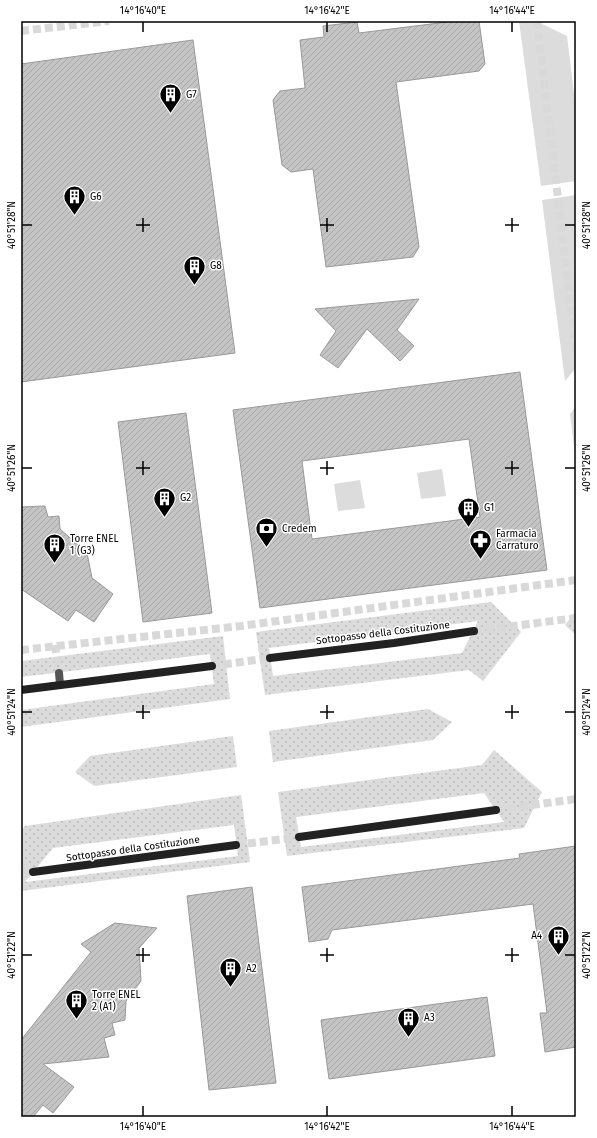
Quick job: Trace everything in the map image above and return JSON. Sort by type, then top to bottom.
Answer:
[{"type":"main road","name":"Sottopasso della Costituzione","points":[[270,658],[394,643],[474,631]]},
{"type":"main road","points":[[21,690],[212,666]]},
{"type":"main road","points":[[299,837],[496,810]]},
{"type":"main road","name":"Sottopasso della Costituzione","points":[[33,872],[236,845]]},
{"type":"street","points":[[59,672],[60,684]]},
{"type":"shaded area","points":[[519,21],[536,21],[567,36],[576,110],[576,181],[541,186]]},
{"type":"shaded area","points":[[576,195],[576,368],[565,381],[542,200]]},
{"type":"shaded area","points":[[576,406],[576,462],[570,414]]},
{"type":"shaded area","points":[[442,469],[446,496],[421,499],[417,473]]},
{"type":"shaded area","points":[[360,480],[365,508],[338,511],[334,484]]},
{"type":"shaded area","points":[[491,602],[521,632],[483,681],[469,670],[265,695],[256,632]],"holes":[[[478,621],[462,653],[273,676],[269,648]]]},
{"type":"shaded area","points":[[576,611],[576,635],[565,625]]},
{"type":"shaded area","points":[[223,636],[230,699],[21,727],[21,710],[214,684],[210,654],[21,677],[21,661]]},
{"type":"shaded area","points":[[428,709],[452,722],[433,740],[273,762],[269,731]]},
{"type":"shaded area","points":[[233,736],[237,767],[94,786],[75,772],[90,756]]},
{"type":"shaded area","points":[[494,750],[542,792],[524,828],[287,856],[278,792],[482,765]],"holes":[[[484,793],[504,822],[301,847],[296,817]]]},
{"type":"shaded area","points":[[241,795],[250,862],[21,891],[21,831],[25,826]],"holes":[[[234,825],[238,856],[25,882],[53,848]]]},
{"type":"building","points":[[455,21],[479,21],[485,64],[479,71],[396,82],[419,247],[413,257],[326,267],[313,169],[291,172],[282,165],[273,100],[280,91],[305,88],[300,40],[324,37],[323,26],[357,22],[359,33]]},
{"type":"building","points":[[193,40],[235,353],[21,382],[21,64]]},
{"type":"building","points":[[419,299],[397,330],[414,346],[400,361],[367,329],[338,368],[320,355],[336,331],[315,309]]},
{"type":"building","points":[[520,372],[547,570],[260,608],[233,410]],"holes":[[[469,439],[480,517],[312,539],[302,461]]]},
{"type":"building","name":"G2","points":[[186,413],[212,613],[143,622],[118,422]]},
{"type":"building","name":"Torre ENEL 1 (G3)","points":[[45,506],[48,517],[59,516],[60,529],[87,553],[92,578],[113,594],[94,622],[76,610],[68,621],[21,589],[21,507]]},
{"type":"building","points":[[576,846],[576,1047],[545,1052],[540,1013],[547,1013],[533,904],[332,930],[328,939],[309,942],[302,887],[520,858],[519,854]]},
{"type":"building","name":"A2","points":[[252,887],[276,1083],[209,1090],[187,896]]},
{"type":"building","name":"Torre ENEL 2 (A1)","points":[[115,923],[157,928],[139,948],[141,981],[126,1001],[125,1020],[112,1023],[115,1035],[104,1038],[109,1057],[43,1064],[74,1087],[53,1113],[43,1105],[33,1117],[21,1117],[21,1040],[91,952],[81,944]]},
{"type":"building","name":"A3","points":[[487,997],[495,1056],[329,1079],[321,1020]]},
{"type":"tunnel","points":[[21,31],[109,21]]},
{"type":"tunnel","points":[[537,21],[576,351]]},
{"type":"tunnel","points":[[21,650],[241,626],[576,580]]},
{"type":"tunnel","points":[[474,631],[576,618]]},
{"type":"tunnel","points":[[55,645],[59,673]]},
{"type":"tunnel","points":[[212,666],[270,658]]},
{"type":"tunnel","points":[[496,810],[576,799]]},
{"type":"tunnel","points":[[236,845],[299,837]]},
{"type":"tunnel","points":[[21,866],[33,872]]},
{"type":"tunnel","points":[[21,875],[33,872]]},
{"type":"place","name":"G7","points":[[171,114]]},
{"type":"place","name":"G6","points":[[74,216]]},
{"type":"place","name":"G8","points":[[194,286]]},
{"type":"place","name":"G2","points":[[165,518]]},
{"type":"place","name":"G1","points":[[469,528]]},
{"type":"place","name":"Credem","points":[[267,548]]},
{"type":"place","name":"Farmacia Carraturo","points":[[481,560]]},
{"type":"place","name":"Torre ENEL 1 (G3)","points":[[55,564]]},
{"type":"place","name":"A4","points":[[558,956]]},
{"type":"place","name":"A2","points":[[231,988]]},
{"type":"place","name":"Torre ENEL 2 (A1)","points":[[77,1020]]},
{"type":"place","name":"A3","points":[[408,1038]]}]
